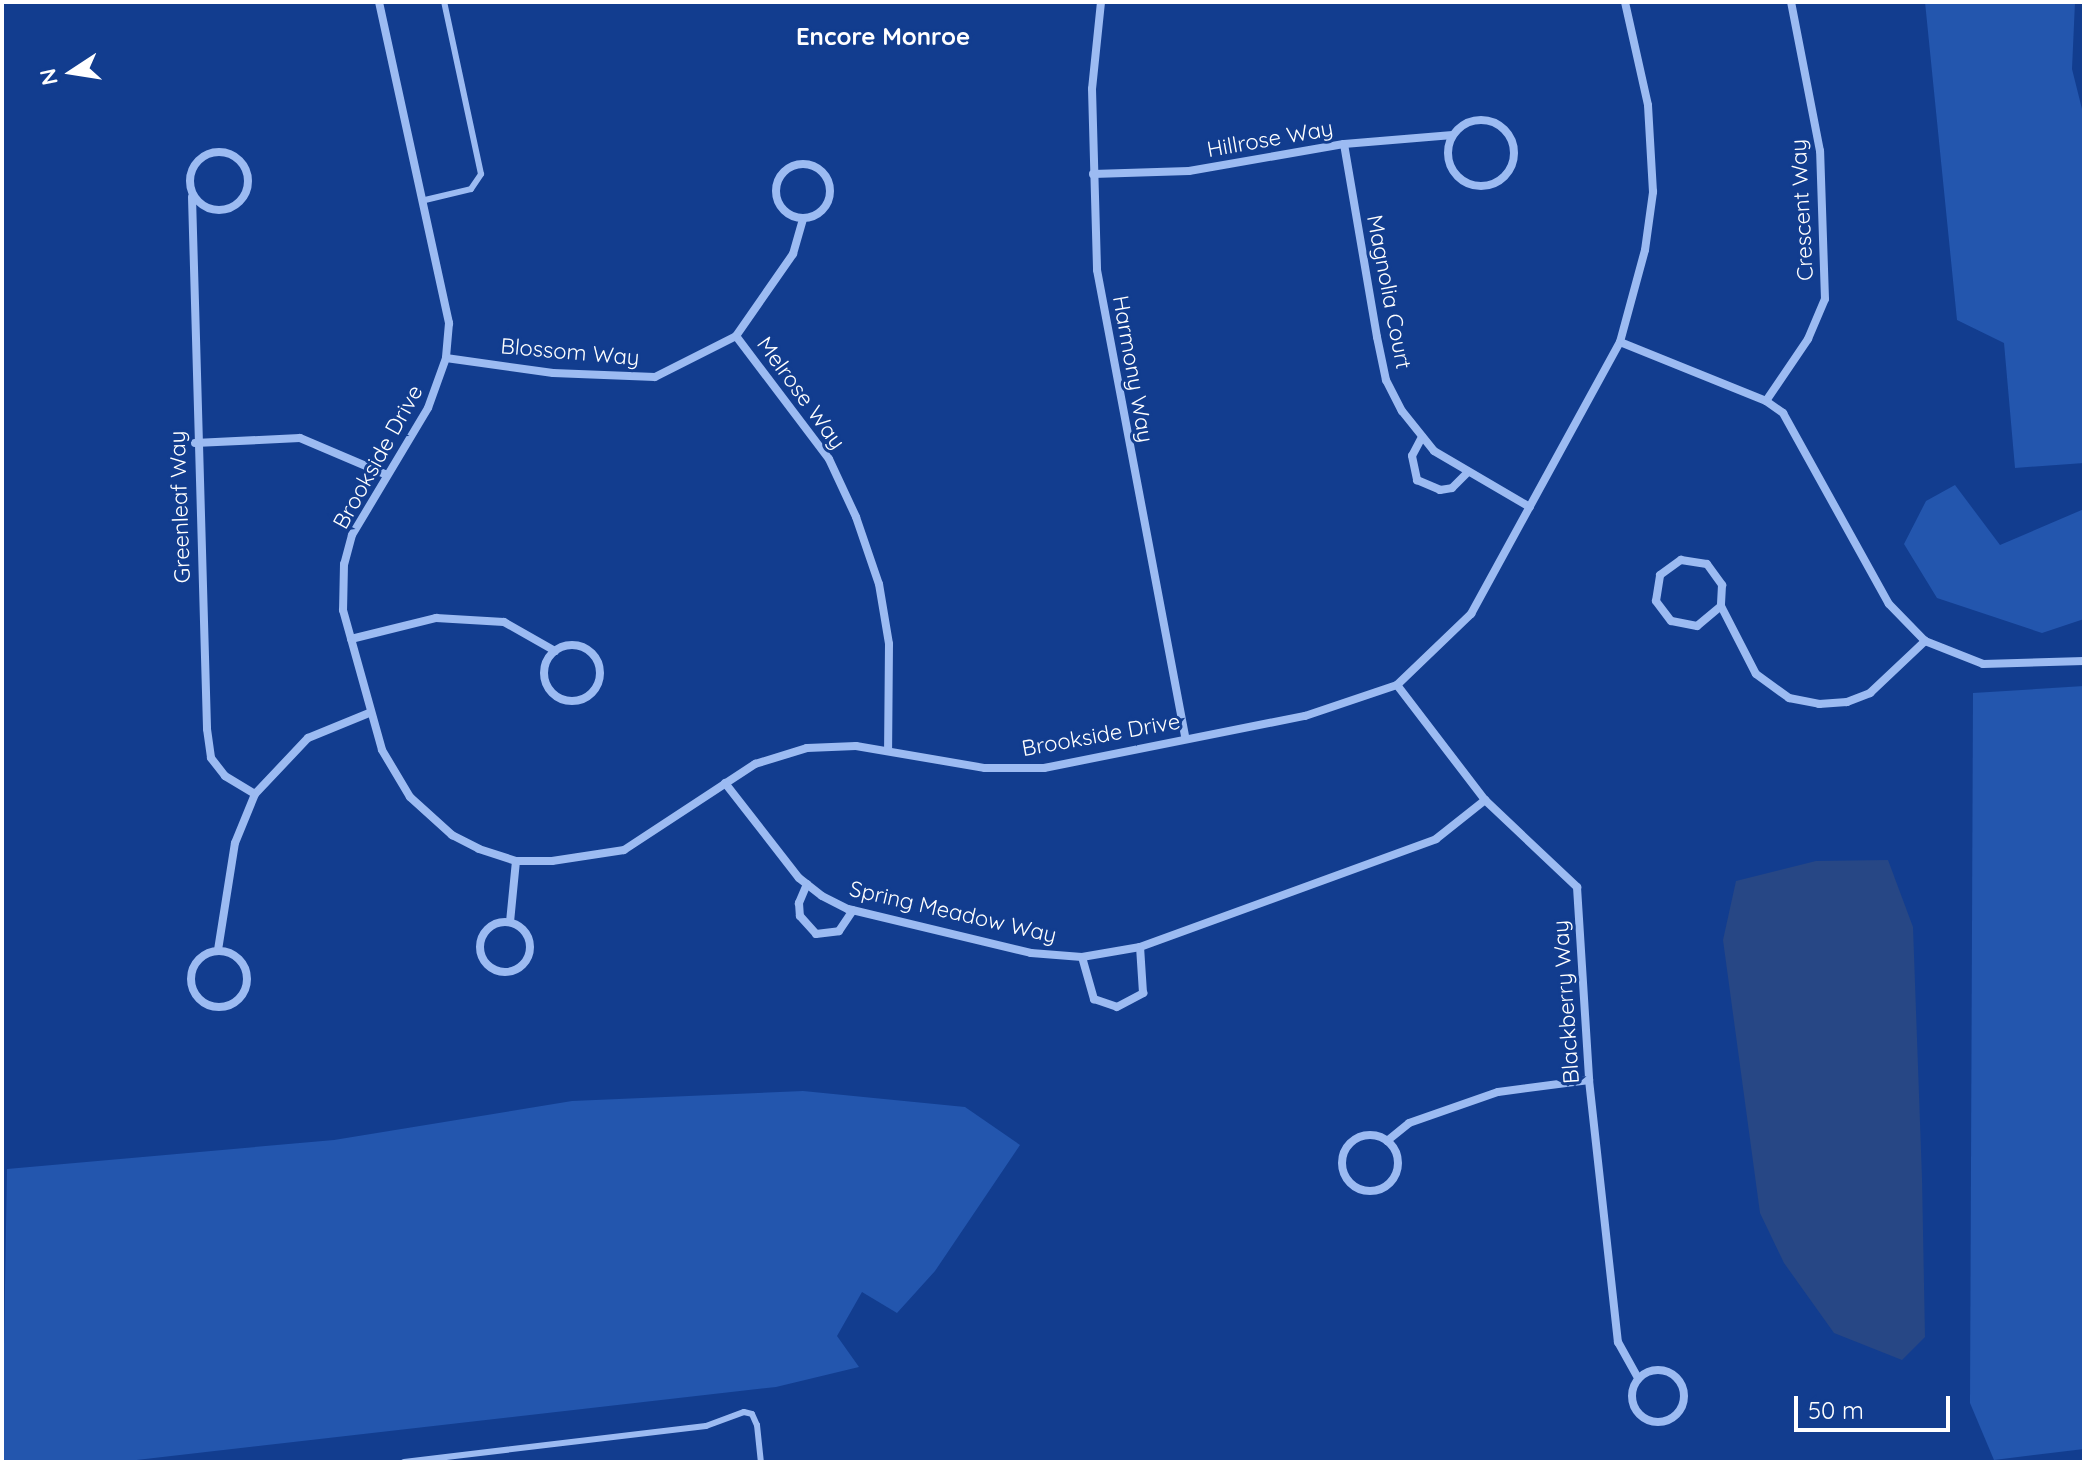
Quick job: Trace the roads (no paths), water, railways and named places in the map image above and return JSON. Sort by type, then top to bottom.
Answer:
[{"type":"street","name":"Brookside Drive","points":[[379,2],[425,200],[449,323],[446,358],[428,408],[385,474],[352,535],[344,564],[341,594],[369,713],[391,769],[430,817],[452,835],[516,861],[587,859],[624,850],[755,764],[807,748],[888,750],[985,768],[1044,768],[1305,716],[1397,685],[1471,614],[1620,342],[1645,250],[1653,192],[1648,105],[1625,2]]},
{"type":"street","name":"Harmony Way","points":[[1101,2],[1092,89],[1099,283],[1186,739]]},
{"type":"street","name":"Crescent Way","points":[[1766,401],[1808,339],[1825,299],[1820,151],[1791,2]]},
{"type":"street","name":"Hillrose Way","points":[[1093,174],[1189,171],[1344,144],[1453,135],[1473,121],[1498,125],[1513,146],[1509,171],[1488,186],[1463,181],[1448,160],[1453,135]]},
{"type":"street","name":"Magnolia Court","points":[[1344,144],[1386,380],[1422,437],[1468,472],[1530,507]]},
{"type":"street","name":"Greenleaf Way","points":[[192,197],[207,208],[229,209],[245,194],[247,171],[231,155],[209,154],[192,169],[192,197],[195,443],[211,758],[225,776],[255,794]]},
{"type":"street","name":"Blossom Way","points":[[804,163],[823,172],[831,191],[822,211],[803,219],[783,210],[776,190],[784,171],[804,163]]},
{"type":"street","name":"Blossom Way","points":[[446,358],[553,373],[655,377],[736,336],[793,254],[803,219]]},
{"type":"street","name":"Melrose Way","points":[[736,336],[829,459],[856,517],[879,584],[889,644],[888,750]]},
{"type":"street","points":[[1620,342],[1766,401],[1797,431],[1889,604],[1925,641],[1983,664],[2084,661]]},
{"type":"street","points":[[1422,437],[1412,456],[1413,470],[1427,487],[1452,488],[1468,472]]},
{"type":"street","points":[[195,443],[300,438],[385,474]]},
{"type":"street","points":[[1721,606],[1697,626],[1671,621],[1656,601],[1660,575],[1681,560],[1707,564],[1722,585],[1721,606],[1756,674],[1789,698],[1819,704],[1847,702],[1870,693],[1925,641]]},
{"type":"street","points":[[351,639],[436,618],[504,622],[555,651],[576,645],[595,656],[601,677],[590,696],[569,702],[549,691],[543,670],[555,651]]},
{"type":"street","name":"Blackberry Way","points":[[1397,685],[1485,800],[1577,887],[1589,1080],[1618,1342],[1638,1378],[1632,1398],[1641,1416],[1660,1422],[1678,1413],[1685,1394],[1676,1376],[1656,1369],[1638,1378]]},
{"type":"street","points":[[218,950],[235,843],[255,794],[308,738],[369,713]]},
{"type":"street","name":"Spring Meadow Way","points":[[725,783],[807,884],[853,910],[1031,953],[1082,957],[1140,947],[1436,839],[1485,800]]},
{"type":"street","points":[[510,922],[516,861]]},
{"type":"street","points":[[807,884],[799,903],[800,916],[816,934],[839,931],[853,910]]},
{"type":"street","points":[[510,922],[526,933],[530,952],[519,969],[500,972],[484,961],[480,942],[491,926],[510,922]]},
{"type":"street","name":"Spring Meadow Way","points":[[1082,957],[1094,999],[1117,1007],[1143,993],[1140,947]]},
{"type":"street","points":[[218,950],[239,959],[248,979],[240,999],[220,1008],[199,1001],[190,980],[198,960],[218,950]]},
{"type":"street","points":[[1387,1141],[1409,1123],[1498,1092],[1589,1080]]},
{"type":"street","points":[[1366,1135],[1387,1141],[1398,1160],[1392,1180],[1374,1191],[1353,1186],[1342,1167],[1347,1146],[1366,1135]]},
{"type":"lane","points":[[425,200],[471,189],[481,174],[444,2]]},
{"type":"lane","points":[[404,1462],[706,1426],[744,1412],[752,1414],[757,1425],[761,1462]]},
{"type":"district","name":"Encore Monroe","points":[[883,37]]}]
